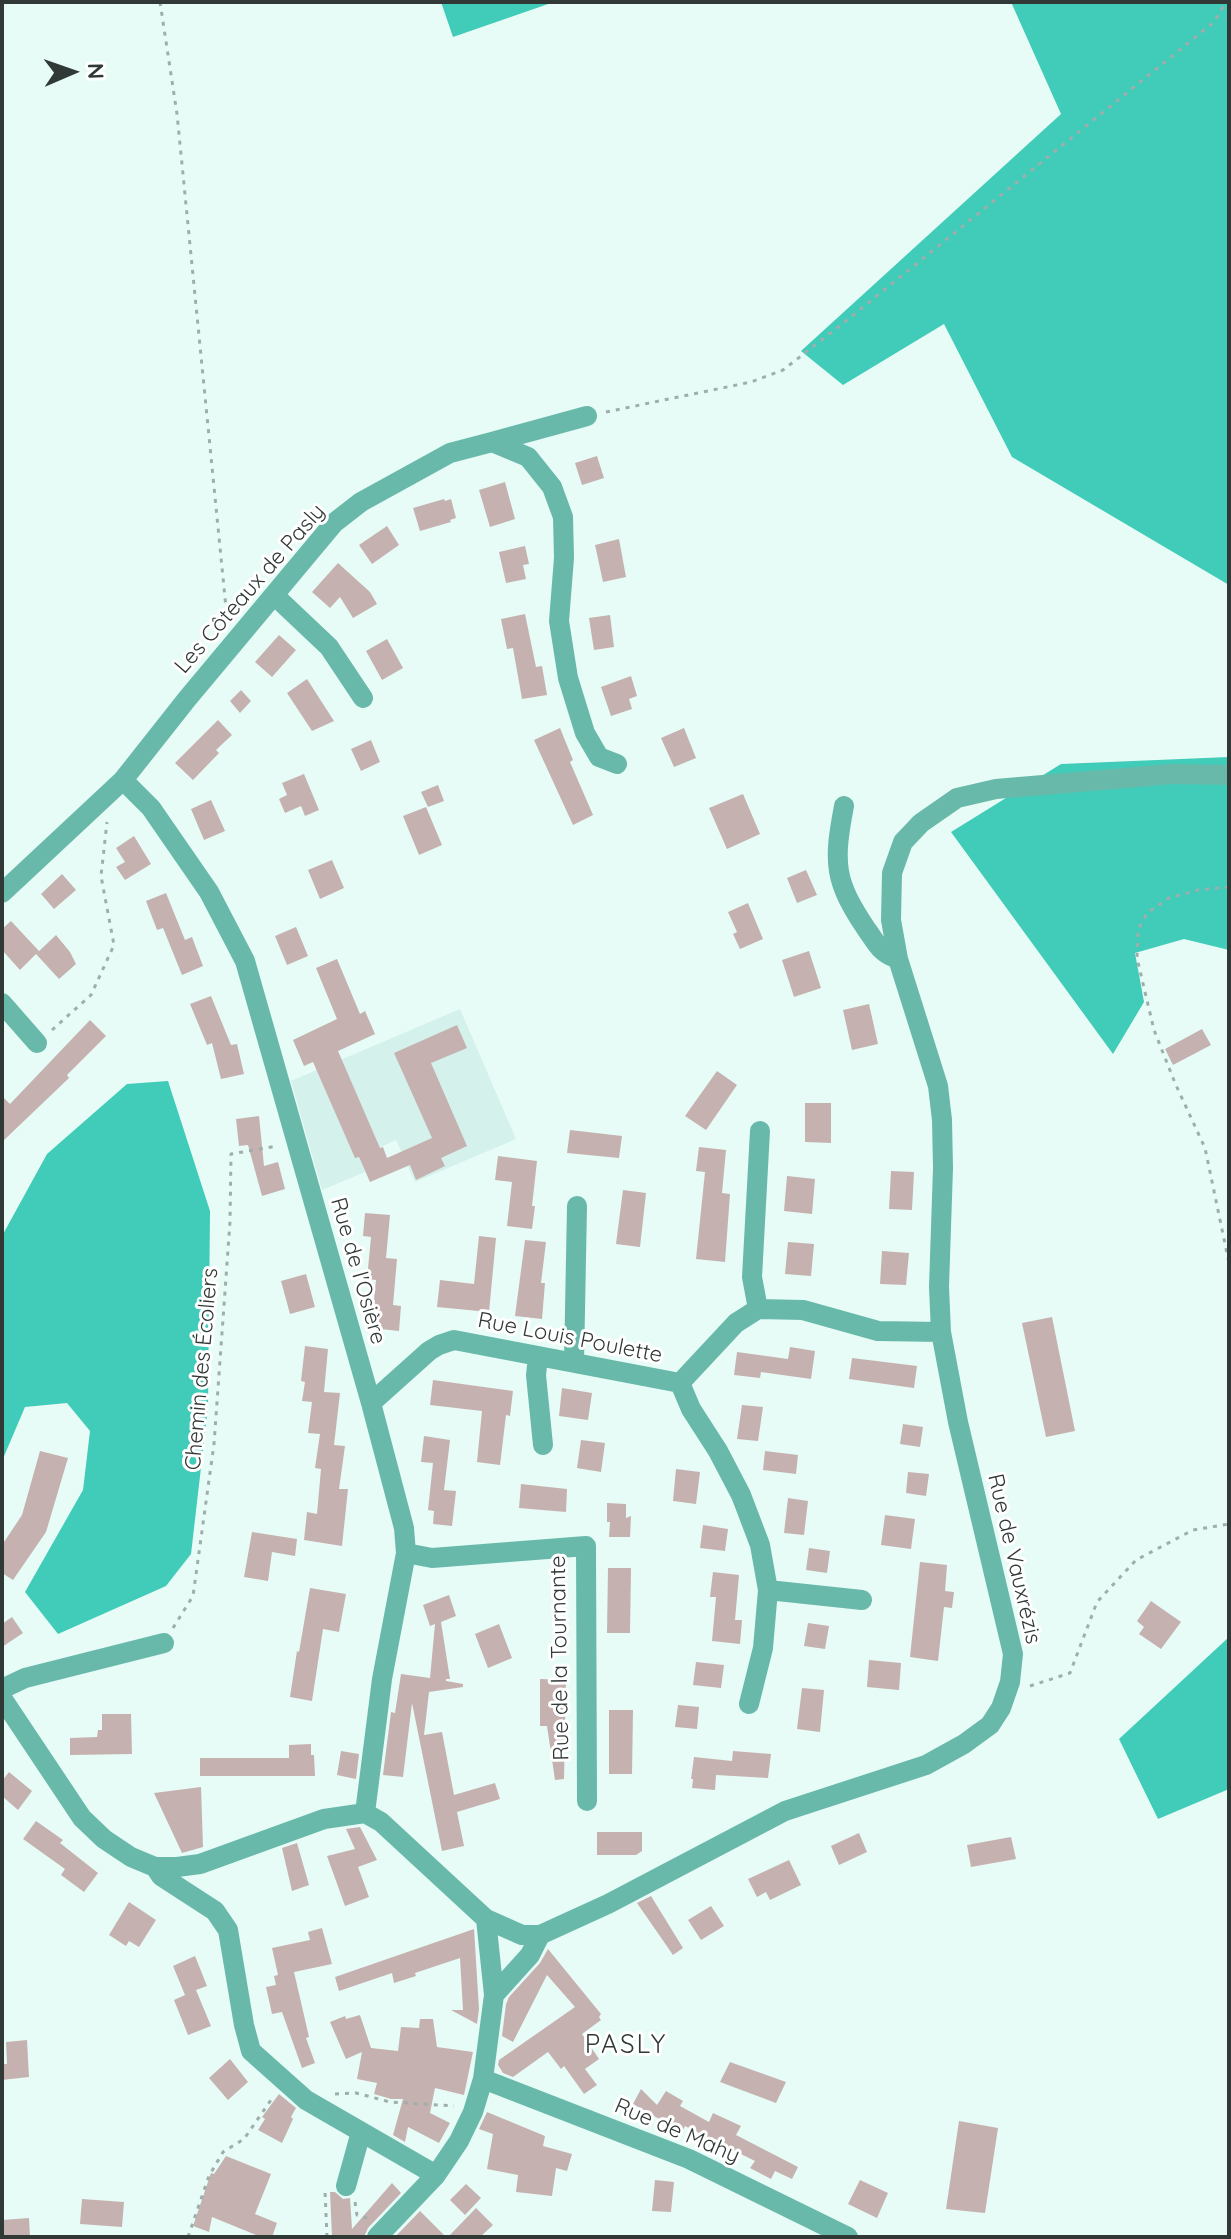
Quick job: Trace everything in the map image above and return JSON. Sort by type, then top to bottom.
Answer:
[{"type":"street","name":"Les Côteaux de Pasly","points":[[2,893],[123,780],[334,523],[361,502],[450,453],[587,416]]},
{"type":"street","points":[[492,442],[528,457],[552,487],[563,517],[564,558],[559,621],[568,678],[585,733],[599,757],[617,764]]},
{"type":"street","points":[[274,595],[329,647],[363,698]]},
{"type":"street","name":"Rue de Vauxrézis","points":[[540,1935],[608,1904],[785,1811],[926,1765],[990,1725],[1001,1708],[1010,1682],[1013,1654],[958,1422],[941,1332],[942,1120],[938,1086],[898,959],[891,920],[892,873],[903,842],[921,823],[957,798],[996,789],[1172,774],[1229,775]]},
{"type":"street","name":"Rue de l'Osière","points":[[123,780],[151,808],[209,892],[245,961],[404,1528],[406,1553],[382,1679],[365,1813]]},
{"type":"street","name":"Rue de Vauxrézis","points":[[844,806],[837,864],[843,891],[884,954],[898,959]]},
{"type":"street","points":[[2,1003],[37,1043]]},
{"type":"street","points":[[760,1131],[752,1277],[758,1309],[803,1310],[878,1331],[941,1332]]},
{"type":"street","points":[[574,1362],[577,1206]]},
{"type":"street","name":"Rue Louis Poulette","points":[[371,1403],[429,1351],[454,1340],[680,1383],[736,1323],[758,1309]]},
{"type":"street","points":[[538,1356],[536,1375],[543,1445]]},
{"type":"street","points":[[680,1383],[691,1409],[741,1495],[760,1545],[768,1590],[763,1648],[749,1704]]},
{"type":"street","name":"Rue de la Tournante","points":[[406,1553],[432,1558],[586,1546],[587,1801]]},
{"type":"street","points":[[768,1590],[862,1600]]},
{"type":"street","points":[[2,1689],[25,1678],[164,1643]]},
{"type":"street","points":[[2,1698],[82,1818],[104,1839],[131,1857],[155,1867],[200,1864],[324,1819],[365,1813],[381,1822],[486,1919],[522,1935],[540,1935],[530,1955],[494,1995]]},
{"type":"street","points":[[155,1867],[161,1876],[215,1911],[228,1930],[251,2051],[306,2100],[436,2175]]},
{"type":"street","points":[[379,2234],[436,2175],[459,2141],[473,2112],[483,2079],[494,1995],[486,1919]]},
{"type":"street","name":"Rue de Mahy","points":[[483,2079],[689,2159],[848,2237]]},
{"type":"street","points":[[346,2186],[361,2132]]},
{"type":"path","points":[[160,2],[177,114],[230,648]]},
{"type":"path","points":[[587,416],[751,382],[783,370],[1214,22],[1226,2]]},
{"type":"path","points":[[37,1043],[91,995],[114,945],[101,876],[105,826],[110,815]]},
{"type":"path","points":[[1229,887],[1198,890],[1169,898],[1147,913],[1138,930],[1137,958],[1154,1030],[1205,1148],[1229,1263]]},
{"type":"path","name":"Chemin des Écoliers","points":[[164,1643],[193,1596],[214,1444],[230,1222],[231,1154],[297,1143]]},
{"type":"path","points":[[1005,1695],[1070,1673],[1097,1602],[1136,1560],[1193,1530],[1229,1524]]},
{"type":"path","points":[[188,2237],[209,2176],[223,2152],[244,2139],[283,2080]]},
{"type":"path","points":[[306,2100],[311,2095],[356,2093],[390,2102],[458,2107],[473,2112]]},
{"type":"path","points":[[327,2237],[325,2191],[346,2186],[354,2189],[357,2215],[370,2220],[379,2234]]},
{"type":"shaded area","points":[[460,1009],[516,1139],[415,1182],[396,1140],[359,1157],[365,1172],[322,1190],[291,1081]]},
{"type":"green space","points":[[441,2],[554,2],[453,37]]},
{"type":"green space","points":[[1011,2],[1229,2],[1229,585],[1012,457],[944,324],[843,385],[801,351],[1061,114]]},
{"type":"green space","points":[[1229,757],[1229,950],[1184,939],[1135,953],[1144,1002],[1113,1054],[951,832],[1061,764]]},
{"type":"green space","points":[[168,1081],[210,1211],[208,1407],[191,1554],[166,1586],[58,1634],[25,1592],[83,1490],[90,1431],[67,1403],[25,1407],[2,1461],[2,1236],[47,1154],[127,1084]]},
{"type":"green space","points":[[1229,1637],[1229,1789],[1158,1819],[1119,1739]]},
{"type":"building","points":[[597,456],[604,478],[582,485],[575,463]]},
{"type":"building","points":[[505,482],[515,519],[490,527],[479,490]]},
{"type":"building","points":[[451,499],[456,518],[420,531],[413,508]]},
{"type":"building","points":[[387,526],[399,545],[372,564],[359,545]]},
{"type":"building","points":[[619,539],[626,577],[603,582],[595,545]]},
{"type":"building","points":[[525,546],[529,564],[523,565],[526,579],[506,583],[499,552]]},
{"type":"building","points":[[338,563],[370,592],[377,604],[353,618],[340,597],[330,608],[312,592]]},
{"type":"building","points":[[525,614],[536,667],[542,666],[547,695],[522,699],[513,648],[507,649],[501,619]]},
{"type":"building","points":[[610,615],[614,647],[594,650],[589,618]]},
{"type":"building","points":[[279,635],[296,650],[272,677],[255,662]]},
{"type":"building","points":[[387,639],[403,668],[382,680],[366,651]]},
{"type":"building","points":[[631,676],[637,696],[629,699],[632,709],[611,716],[601,687]]},
{"type":"building","points":[[307,679],[334,721],[312,731],[287,693]]},
{"type":"building","points":[[241,690],[251,701],[240,713],[230,701]]},
{"type":"building","points":[[218,720],[232,735],[193,780],[175,763]]},
{"type":"building","points":[[560,728],[573,760],[570,762],[593,815],[573,825],[534,740]]},
{"type":"building","points":[[684,728],[696,758],[674,767],[661,738]]},
{"type":"building","points":[[371,740],[380,762],[361,771],[351,749]]},
{"type":"building","points":[[304,774],[319,810],[305,816],[301,806],[285,813],[279,799],[287,795],[282,783]]},
{"type":"building","points":[[438,785],[444,801],[428,807],[421,792]]},
{"type":"building","points":[[743,794],[760,834],[727,849],[709,808]]},
{"type":"building","points":[[211,800],[225,831],[204,840],[191,809]]},
{"type":"building","points":[[426,807],[442,845],[419,855],[403,816]]},
{"type":"building","points":[[134,836],[151,864],[125,880],[116,867],[125,862],[116,848]]},
{"type":"building","points":[[332,860],[344,888],[320,899],[308,870]]},
{"type":"building","points":[[806,870],[817,895],[797,903],[787,878]]},
{"type":"building","points":[[62,874],[76,890],[54,909],[41,894]]},
{"type":"building","points":[[166,893],[185,940],[192,937],[203,966],[182,975],[163,928],[157,930],[146,901]]},
{"type":"building","points":[[748,903],[763,939],[740,949],[728,912]]},
{"type":"building","points":[[11,921],[39,951],[20,970],[2,950],[2,929]]},
{"type":"building","points":[[296,927],[308,956],[287,965],[275,936]]},
{"type":"building","points":[[56,935],[76,964],[59,979],[36,954]]},
{"type":"building","points":[[809,951],[821,988],[794,997],[782,960]]},
{"type":"building","points":[[337,959],[360,1014],[365,1011],[375,1034],[338,1051],[387,1158],[432,1138],[394,1053],[457,1025],[467,1048],[431,1063],[467,1146],[441,1158],[445,1166],[416,1180],[410,1165],[370,1182],[359,1157],[355,1158],[313,1062],[304,1066],[293,1040],[337,1019],[316,968]]},
{"type":"building","points":[[211,996],[231,1045],[237,1044],[244,1074],[221,1079],[212,1043],[207,1045],[190,1004]]},
{"type":"building","points":[[869,1004],[878,1044],[852,1050],[843,1010]]},
{"type":"building","points":[[90,1020],[106,1036],[67,1075],[69,1078],[2,1142],[2,1096],[10,1104]]},
{"type":"building","points":[[1202,1029],[1211,1045],[1173,1065],[1165,1049]]},
{"type":"building","points":[[717,1071],[737,1085],[706,1130],[685,1116]]},
{"type":"building","points":[[805,1103],[831,1103],[831,1143],[805,1142]]},
{"type":"building","points":[[259,1116],[264,1166],[278,1162],[285,1189],[262,1196],[248,1145],[239,1146],[236,1119]]},
{"type":"building","points":[[570,1130],[622,1136],[619,1158],[567,1153]]},
{"type":"building","points":[[699,1147],[726,1150],[722,1193],[730,1194],[725,1262],[696,1259],[705,1172],[696,1171]]},
{"type":"building","points":[[498,1156],[537,1161],[532,1229],[507,1226],[512,1182],[495,1180]]},
{"type":"building","points":[[891,1171],[914,1172],[912,1210],[889,1209]]},
{"type":"building","points":[[787,1176],[815,1179],[812,1214],[784,1211]]},
{"type":"building","points":[[623,1190],[646,1193],[640,1247],[616,1244]]},
{"type":"building","points":[[365,1213],[390,1215],[386,1258],[397,1259],[393,1305],[401,1306],[399,1331],[371,1328],[376,1280],[367,1279],[371,1237],[363,1236]]},
{"type":"building","points":[[479,1236],[496,1238],[489,1312],[437,1307],[440,1280],[474,1284]]},
{"type":"building","points":[[525,1240],[546,1242],[541,1283],[545,1283],[542,1319],[515,1316]]},
{"type":"building","points":[[788,1242],[814,1244],[811,1276],[785,1274]]},
{"type":"building","points":[[882,1251],[909,1253],[906,1285],[880,1284]]},
{"type":"building","points":[[306,1274],[315,1307],[290,1314],[281,1281]]},
{"type":"building","points":[[1052,1317],[1075,1431],[1046,1437],[1022,1323]]},
{"type":"building","points":[[305,1346],[328,1349],[324,1392],[340,1393],[334,1445],[345,1446],[339,1489],[348,1489],[342,1546],[304,1540],[307,1512],[317,1514],[321,1469],[315,1468],[320,1434],[308,1433],[312,1402],[302,1401]]},
{"type":"building","points":[[790,1347],[815,1351],[811,1379],[761,1372],[760,1378],[734,1375],[737,1352],[788,1359]]},
{"type":"building","points":[[852,1358],[917,1366],[914,1388],[849,1379]]},
{"type":"building","points":[[433,1380],[513,1391],[510,1416],[506,1415],[500,1465],[477,1462],[482,1411],[430,1405]]},
{"type":"building","points":[[562,1388],[592,1393],[588,1420],[559,1416]]},
{"type":"building","points":[[742,1405],[763,1407],[758,1441],[737,1439]]},
{"type":"building","points":[[903,1424],[923,1427],[920,1447],[900,1444]]},
{"type":"building","points":[[424,1436],[450,1440],[444,1490],[456,1491],[452,1526],[433,1524],[434,1511],[428,1510],[433,1463],[421,1462]]},
{"type":"building","points":[[581,1440],[605,1443],[601,1472],[577,1468]]},
{"type":"building","points":[[40,1451],[68,1458],[46,1532],[13,1580],[2,1573],[2,1545],[22,1515]]},
{"type":"building","points":[[765,1451],[798,1455],[796,1474],[763,1470]]},
{"type":"building","points":[[676,1469],[700,1472],[696,1504],[673,1501]]},
{"type":"building","points":[[908,1472],[929,1474],[926,1496],[906,1493]]},
{"type":"building","points":[[521,1484],[567,1489],[566,1512],[519,1508]]},
{"type":"building","points":[[788,1498],[808,1501],[804,1535],[784,1533]]},
{"type":"building","points":[[607,1503],[626,1504],[626,1518],[631,1516],[630,1537],[609,1537]]},
{"type":"building","points":[[885,1515],[915,1519],[911,1549],[881,1545]]},
{"type":"building","points":[[703,1525],[728,1529],[725,1551],[700,1548]]},
{"type":"building","points":[[252,1532],[297,1539],[295,1556],[272,1552],[268,1581],[244,1577]]},
{"type":"building","points":[[809,1548],[830,1551],[827,1573],[806,1570]]},
{"type":"building","points":[[920,1562],[947,1565],[945,1591],[954,1592],[952,1608],[944,1607],[938,1661],[910,1657]]},
{"type":"building","points":[[608,1568],[631,1568],[630,1633],[607,1633]]},
{"type":"building","points":[[713,1572],[739,1575],[735,1620],[742,1620],[740,1644],[712,1641],[716,1597],[710,1597]]},
{"type":"building","points":[[310,1588],[346,1594],[339,1632],[323,1629],[312,1701],[290,1697]]},
{"type":"building","points":[[449,1595],[456,1616],[441,1622],[450,1679],[446,1681],[463,1684],[463,1687],[429,1692],[424,1735],[442,1732],[454,1795],[495,1783],[500,1799],[457,1812],[464,1846],[442,1851],[412,1703],[403,1777],[383,1775],[391,1712],[395,1713],[401,1674],[430,1678],[435,1624],[430,1626],[423,1605]]},
{"type":"building","points":[[1151,1601],[1181,1622],[1161,1649],[1139,1634],[1144,1627],[1137,1621]]},
{"type":"building","points":[[12,1617],[23,1633],[2,1647],[2,1624]]},
{"type":"building","points":[[808,1623],[829,1626],[825,1649],[804,1646]]},
{"type":"building","points":[[499,1624],[512,1658],[488,1668],[475,1634]]},
{"type":"building","points":[[869,1660],[901,1663],[899,1690],[867,1687]]},
{"type":"building","points":[[696,1662],[724,1665],[721,1688],[693,1685]]},
{"type":"building","points":[[540,1679],[566,1680],[564,1779],[555,1780],[547,1726],[540,1726]]},
{"type":"building","points":[[802,1688],[824,1690],[820,1732],[797,1729]]},
{"type":"building","points":[[678,1705],[699,1707],[697,1729],[675,1727]]},
{"type":"building","points":[[609,1710],[633,1710],[632,1774],[609,1774]]},
{"type":"building","points":[[102,1714],[131,1714],[132,1754],[70,1755],[70,1738],[97,1737],[98,1730],[102,1730]]},
{"type":"building","points":[[311,1744],[315,1776],[200,1776],[200,1758],[289,1758],[289,1745]]},
{"type":"building","points":[[341,1751],[359,1754],[356,1779],[337,1775]]},
{"type":"building","points":[[733,1751],[771,1754],[768,1778],[716,1775],[715,1790],[692,1788],[694,1757],[732,1761]]},
{"type":"building","points":[[9,1772],[32,1791],[18,1810],[2,1796],[2,1781]]},
{"type":"building","points":[[201,1787],[203,1847],[182,1853],[154,1793]]},
{"type":"building","points":[[36,1821],[63,1840],[60,1843],[98,1873],[84,1892],[61,1875],[65,1869],[23,1839]]},
{"type":"building","points":[[360,1827],[377,1860],[358,1867],[369,1897],[345,1906],[327,1856],[355,1849],[346,1829]]},
{"type":"building","points":[[597,1832],[642,1832],[642,1851],[636,1855],[597,1855]]},
{"type":"building","points":[[859,1833],[867,1852],[839,1865],[831,1846]]},
{"type":"building","points":[[1011,1837],[1016,1859],[971,1867],[967,1845]]},
{"type":"building","points":[[297,1843],[309,1885],[292,1891],[282,1848]]},
{"type":"building","points":[[789,1860],[801,1885],[770,1900],[766,1892],[757,1897],[748,1879]]},
{"type":"building","points":[[651,1896],[683,1948],[673,1955],[637,1903]]},
{"type":"building","points":[[129,1902],[156,1920],[139,1947],[129,1941],[126,1946],[109,1935]]},
{"type":"building","points":[[711,1906],[724,1926],[701,1940],[688,1920]]},
{"type":"building","points":[[322,1928],[332,1964],[294,1972],[309,2037],[306,2038],[315,2063],[302,2068],[282,2012],[272,2014],[266,1987],[276,1985],[274,1976],[278,1975],[272,1948],[310,1940],[308,1932]]},
{"type":"building","points":[[474,1929],[479,2009],[477,2024],[451,2010],[463,2010],[460,1958],[394,1983],[392,1973],[339,1991],[335,1977]]},
{"type":"building","points":[[548,1949],[601,2014],[601,2020],[582,2034],[599,2059],[585,2069],[597,2085],[584,2094],[564,2066],[561,2069],[548,2052],[513,2077],[503,2073],[498,2065],[499,2060],[575,2007],[547,1975],[513,2042],[502,2036],[509,1997],[540,1963]]},
{"type":"building","points":[[195,1956],[207,1986],[196,1990],[211,2026],[188,2035],[174,2000],[185,1995],[173,1966]]},
{"type":"building","points":[[360,2015],[371,2048],[398,2051],[401,2027],[419,2028],[420,2019],[433,2019],[437,2047],[473,2052],[464,2095],[435,2088],[430,2113],[450,2123],[439,2143],[408,2127],[405,2142],[393,2135],[403,2099],[374,2094],[377,2083],[357,2079],[362,2052],[346,2059],[330,2022],[345,2016],[346,2019]]},
{"type":"building","points":[[27,2040],[29,2077],[2,2080],[2,2064],[7,2064],[6,2042]]},
{"type":"building","points":[[230,2059],[248,2082],[228,2100],[209,2078]]},
{"type":"building","points":[[730,2062],[786,2082],[776,2103],[720,2082]]},
{"type":"building","points":[[641,2089],[657,2105],[666,2091],[683,2101],[680,2106],[709,2122],[713,2113],[741,2126],[736,2135],[798,2167],[792,2179],[775,2171],[771,2179],[750,2168],[755,2161],[685,2126],[682,2132],[633,2104]]},
{"type":"building","points":[[279,2094],[296,2108],[282,2143],[258,2130],[265,2119],[262,2117]]},
{"type":"building","points":[[487,2112],[545,2136],[543,2146],[572,2154],[567,2171],[556,2168],[552,2196],[516,2192],[518,2175],[487,2169],[493,2134],[479,2129]]},
{"type":"building","points":[[959,2121],[998,2128],[985,2213],[946,2209]]},
{"type":"building","points":[[226,2156],[271,2174],[255,2214],[277,2223],[272,2237],[261,2237],[212,2217],[209,2232],[193,2226],[211,2173],[214,2174]]},
{"type":"building","points":[[655,2180],[674,2182],[671,2212],[652,2211]]},
{"type":"building","points":[[860,2180],[888,2193],[877,2218],[848,2204]]},
{"type":"building","points":[[392,2183],[401,2193],[368,2228],[364,2237],[332,2237],[330,2192],[343,2199],[350,2198],[352,2229]]},
{"type":"building","points":[[466,2184],[481,2198],[465,2215],[450,2200]]},
{"type":"building","points":[[82,2199],[124,2202],[122,2227],[80,2224]]},
{"type":"building","points":[[476,2208],[493,2225],[480,2237],[448,2237]]},
{"type":"building","points":[[420,2211],[446,2237],[395,2237]]},
{"type":"building","points":[[29,2218],[30,2237],[2,2237],[2,2220]]},
{"type":"district","name":"PASLY","points":[[626,2045]]}]
